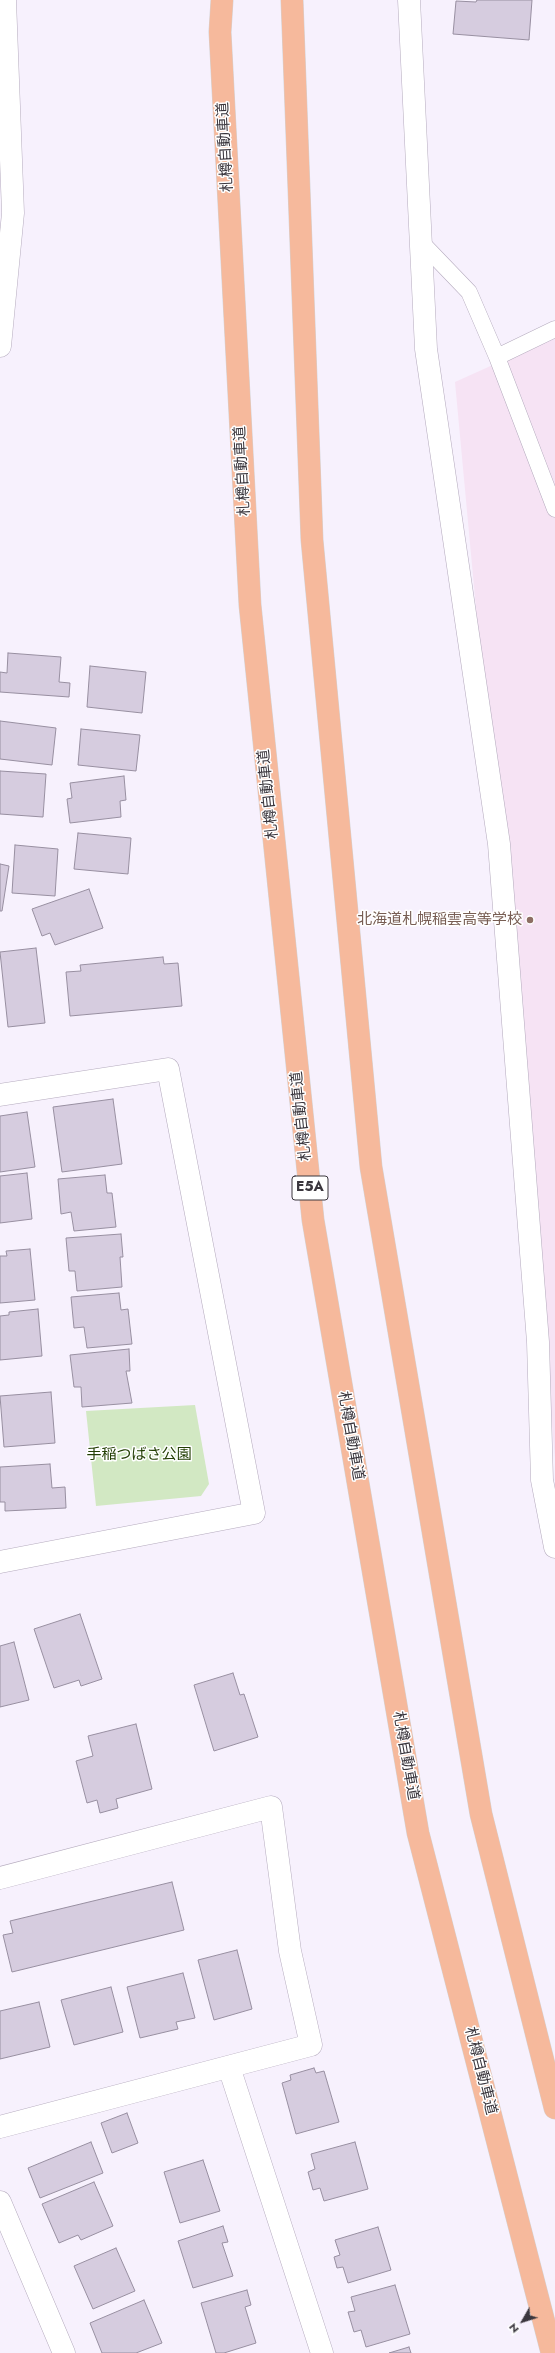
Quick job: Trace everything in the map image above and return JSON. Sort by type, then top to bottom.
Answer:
[{"type":"highway","name":"札樽自動車道","points":[[222,0],[220,32],[250,605],[313,1220],[418,1833],[552,2353]]},
{"type":"highway","points":[[292,0],[312,540],[371,1167],[481,1814],[555,2108]]},
{"type":"street","points":[[0,346],[6,212],[6,0]]},
{"type":"street","points":[[409,0],[426,349],[499,844],[538,1342],[542,1480],[555,1547]]},
{"type":"street","points":[[0,1095],[168,1069],[254,1513],[0,1562]]},
{"type":"street","points":[[0,1878],[271,1807],[290,1951],[311,2045],[0,2127]]},
{"type":"street","points":[[229,2067],[322,2353]]},
{"type":"street","points":[[0,2202],[64,2353]]},
{"type":"lane","points":[[421,242],[469,292],[497,356],[555,509]]},
{"type":"lane","points":[[497,356],[555,330]]},
{"type":"shaded area","name":"北海道札幌稲雲高等学校","points":[[555,337],[555,1458],[455,382]]},
{"type":"green space","name":"手稲つばさ公園","points":[[195,1405],[209,1484],[201,1496],[96,1506],[86,1411]]},
{"type":"building","points":[[477,0],[532,0],[529,40],[453,34],[456,1],[476,2]]},
{"type":"building","points":[[8,653],[61,657],[59,682],[70,683],[69,697],[0,692],[0,672],[7,673]]},
{"type":"building","points":[[90,666],[146,672],[142,713],[87,707]]},
{"type":"building","points":[[0,721],[56,728],[52,765],[0,759]]},
{"type":"building","points":[[81,729],[140,735],[136,771],[78,765]]},
{"type":"building","points":[[0,771],[46,774],[43,817],[0,814]]},
{"type":"building","points":[[124,776],[126,800],[120,801],[121,817],[70,823],[67,799],[72,798],[70,783]]},
{"type":"building","points":[[78,833],[131,838],[128,874],[74,869]]},
{"type":"building","points":[[15,845],[58,849],[55,896],[12,893]]},
{"type":"building","points":[[0,864],[9,866],[2,911],[0,911]]},
{"type":"building","points":[[89,889],[103,928],[55,945],[50,933],[42,936],[32,909]]},
{"type":"building","points":[[36,948],[45,1023],[8,1027],[0,952]]},
{"type":"building","points":[[163,957],[164,964],[178,963],[182,1006],[70,1016],[66,972],[81,971],[80,965]]},
{"type":"building","points":[[113,1099],[122,1164],[62,1172],[53,1107]]},
{"type":"building","points":[[27,1112],[35,1167],[0,1172],[0,1116]]},
{"type":"building","points":[[27,1173],[32,1219],[0,1223],[0,1176]]},
{"type":"building","points":[[105,1175],[107,1193],[112,1193],[116,1227],[74,1231],[71,1212],[61,1214],[58,1179]]},
{"type":"building","points":[[121,1234],[123,1257],[120,1257],[122,1287],[77,1291],[75,1271],[69,1271],[66,1238]]},
{"type":"building","points":[[30,1249],[35,1300],[0,1303],[0,1256],[7,1256],[6,1251]]},
{"type":"building","points":[[119,1293],[121,1310],[128,1309],[132,1344],[87,1348],[84,1327],[74,1328],[71,1297]]},
{"type":"building","points":[[38,1309],[42,1356],[0,1360],[0,1316],[9,1315],[9,1312]]},
{"type":"building","points":[[129,1349],[130,1371],[126,1371],[132,1403],[82,1407],[81,1387],[74,1387],[70,1355]]},
{"type":"building","points":[[51,1392],[55,1443],[4,1447],[0,1396]]},
{"type":"building","points":[[50,1464],[52,1488],[65,1487],[66,1508],[5,1511],[5,1502],[0,1502],[0,1467]]},
{"type":"building","points":[[80,1614],[102,1679],[81,1686],[79,1680],[54,1688],[34,1629]]},
{"type":"building","points":[[14,1642],[29,1700],[0,1707],[0,1646]]},
{"type":"building","points":[[233,1673],[240,1695],[244,1694],[258,1737],[214,1751],[194,1685]]},
{"type":"building","points":[[136,1724],[152,1789],[116,1799],[118,1808],[100,1813],[97,1800],[87,1803],[76,1761],[93,1756],[88,1736]]},
{"type":"building","points":[[172,1882],[184,1930],[12,1972],[3,1935],[13,1933],[10,1921]]},
{"type":"building","points":[[237,1950],[252,2009],[214,2020],[198,1960]]},
{"type":"building","points":[[183,1973],[195,2018],[176,2022],[178,2029],[140,2038],[127,1987]]},
{"type":"building","points":[[111,1987],[123,2032],[74,2045],[61,2000]]},
{"type":"building","points":[[39,2002],[50,2047],[0,2059],[0,2011]]},
{"type":"building","points":[[314,2068],[316,2073],[324,2071],[339,2122],[296,2134],[282,2083],[291,2080],[290,2075]]},
{"type":"building","points":[[127,2113],[138,2143],[112,2153],[101,2123]]},
{"type":"building","points":[[91,2142],[103,2173],[40,2198],[28,2168]]},
{"type":"building","points":[[355,2142],[368,2189],[324,2201],[320,2188],[313,2190],[308,2172],[315,2169],[311,2154]]},
{"type":"building","points":[[203,2160],[220,2211],[180,2223],[164,2172]]},
{"type":"building","points":[[94,2182],[113,2226],[81,2240],[78,2235],[59,2243],[42,2204]]},
{"type":"building","points":[[223,2226],[228,2242],[222,2243],[233,2276],[193,2288],[178,2241]]},
{"type":"building","points":[[378,2227],[391,2270],[348,2283],[343,2267],[337,2268],[334,2257],[340,2255],[335,2240]]},
{"type":"building","points":[[116,2248],[135,2291],[93,2309],[74,2266]]},
{"type":"building","points":[[395,2285],[410,2334],[366,2347],[361,2330],[354,2332],[348,2312],[355,2311],[351,2297]]},
{"type":"building","points":[[247,2290],[251,2305],[245,2307],[256,2343],[224,2353],[216,2353],[201,2303]]},
{"type":"building","points":[[144,2300],[162,2343],[136,2353],[102,2353],[90,2323]]},
{"type":"building","points":[[409,2347],[411,2353],[389,2353]]},
{"type":"place","name":"北海道札幌稲雲高等学校","points":[[530,920]]}]
